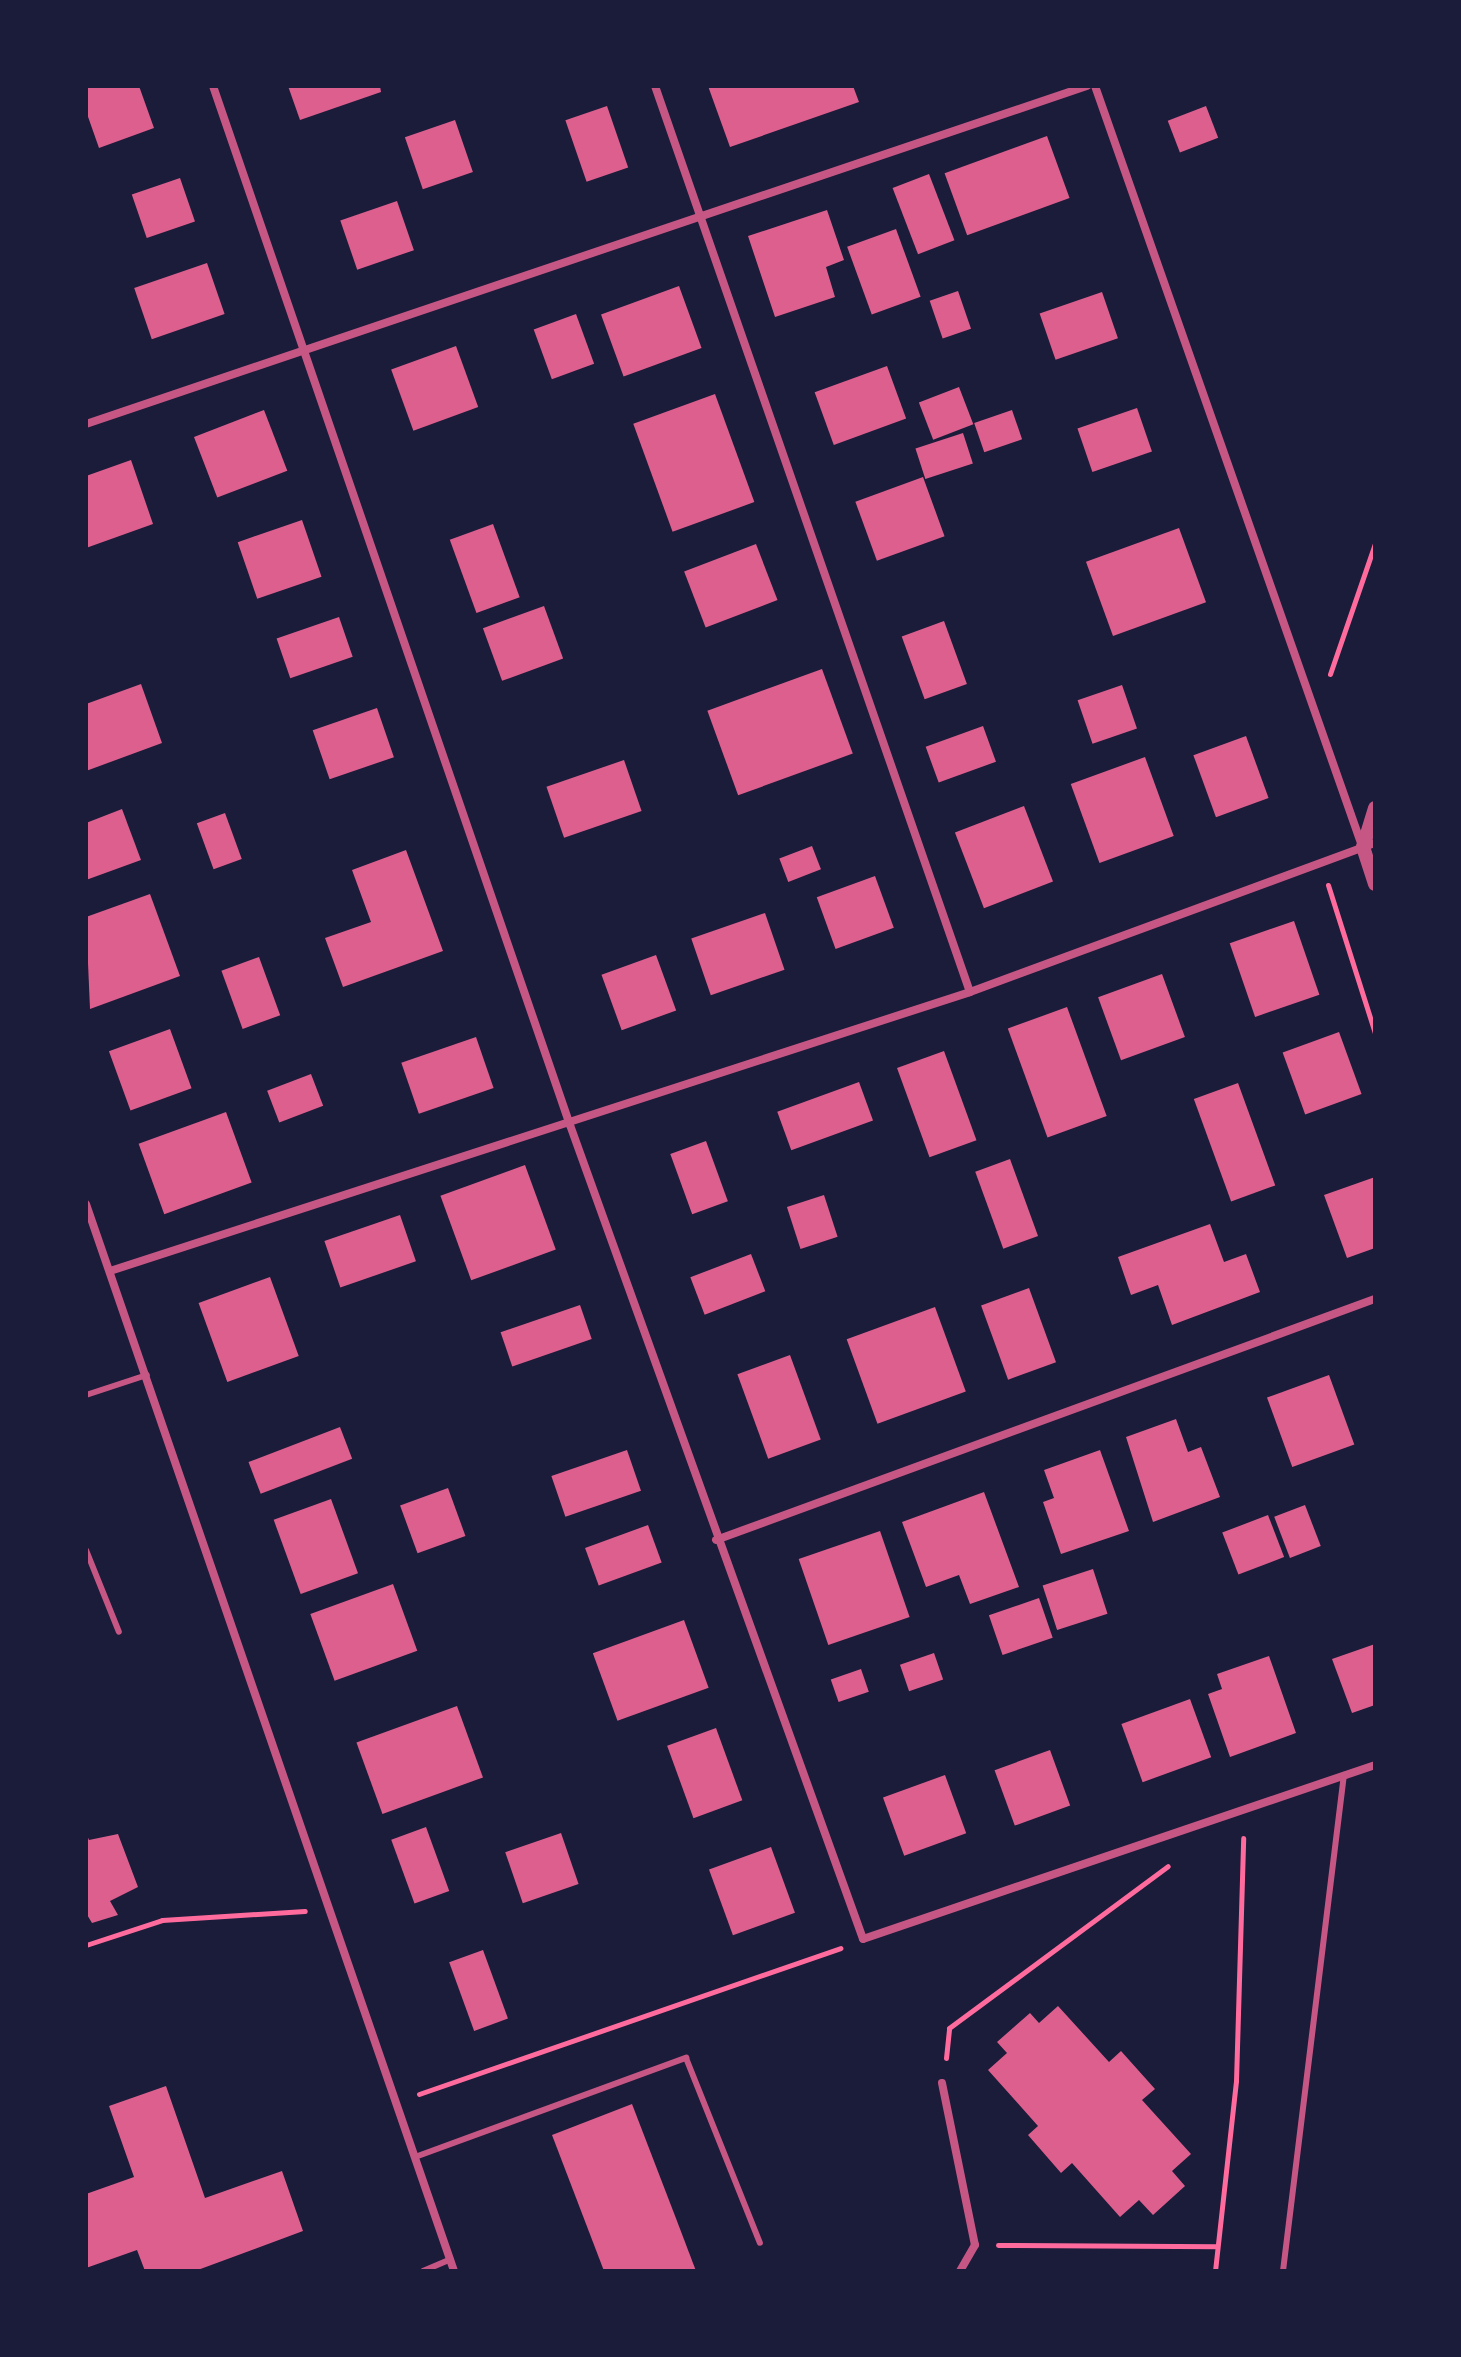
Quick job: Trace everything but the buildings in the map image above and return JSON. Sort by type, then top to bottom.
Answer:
[{"type":"street","points":[[213,86],[308,350],[570,1125],[716,1540],[863,1939],[1375,1765]]},
{"type":"street","points":[[655,86],[970,992]]},
{"type":"street","points":[[86,424],[1087,86]]},
{"type":"street","points":[[1095,86],[1317,709],[1369,845],[1375,884]]},
{"type":"street","points":[[1369,845],[1375,808]]},
{"type":"street","points":[[110,1271],[570,1125],[970,992],[1369,845]]},
{"type":"street","points":[[86,1204],[454,2271]]},
{"type":"street","points":[[716,1540],[1375,1299]]},
{"type":"street","points":[[942,2083],[975,2245],[960,2271]]},
{"type":"lane","points":[[86,1395],[147,1375]]},
{"type":"lane","points":[[86,1550],[119,1632]]},
{"type":"lane","points":[[1283,2271],[1344,1775]]},
{"type":"lane","points":[[415,2157],[686,2058],[760,2243]]},
{"type":"lane","points":[[423,2271],[451,2259]]},
{"type":"path","points":[[1317,709],[1375,543]]},
{"type":"path","points":[[1321,861],[1375,1033]]},
{"type":"path","points":[[1215,2271],[1236,2081],[1244,1809]]},
{"type":"path","points":[[942,2083],[949,2028],[1180,1857]]},
{"type":"path","points":[[86,1945],[162,1920],[331,1910]]},
{"type":"path","points":[[395,2102],[863,1939]]},
{"type":"path","points":[[975,2245],[1217,2246]]}]
